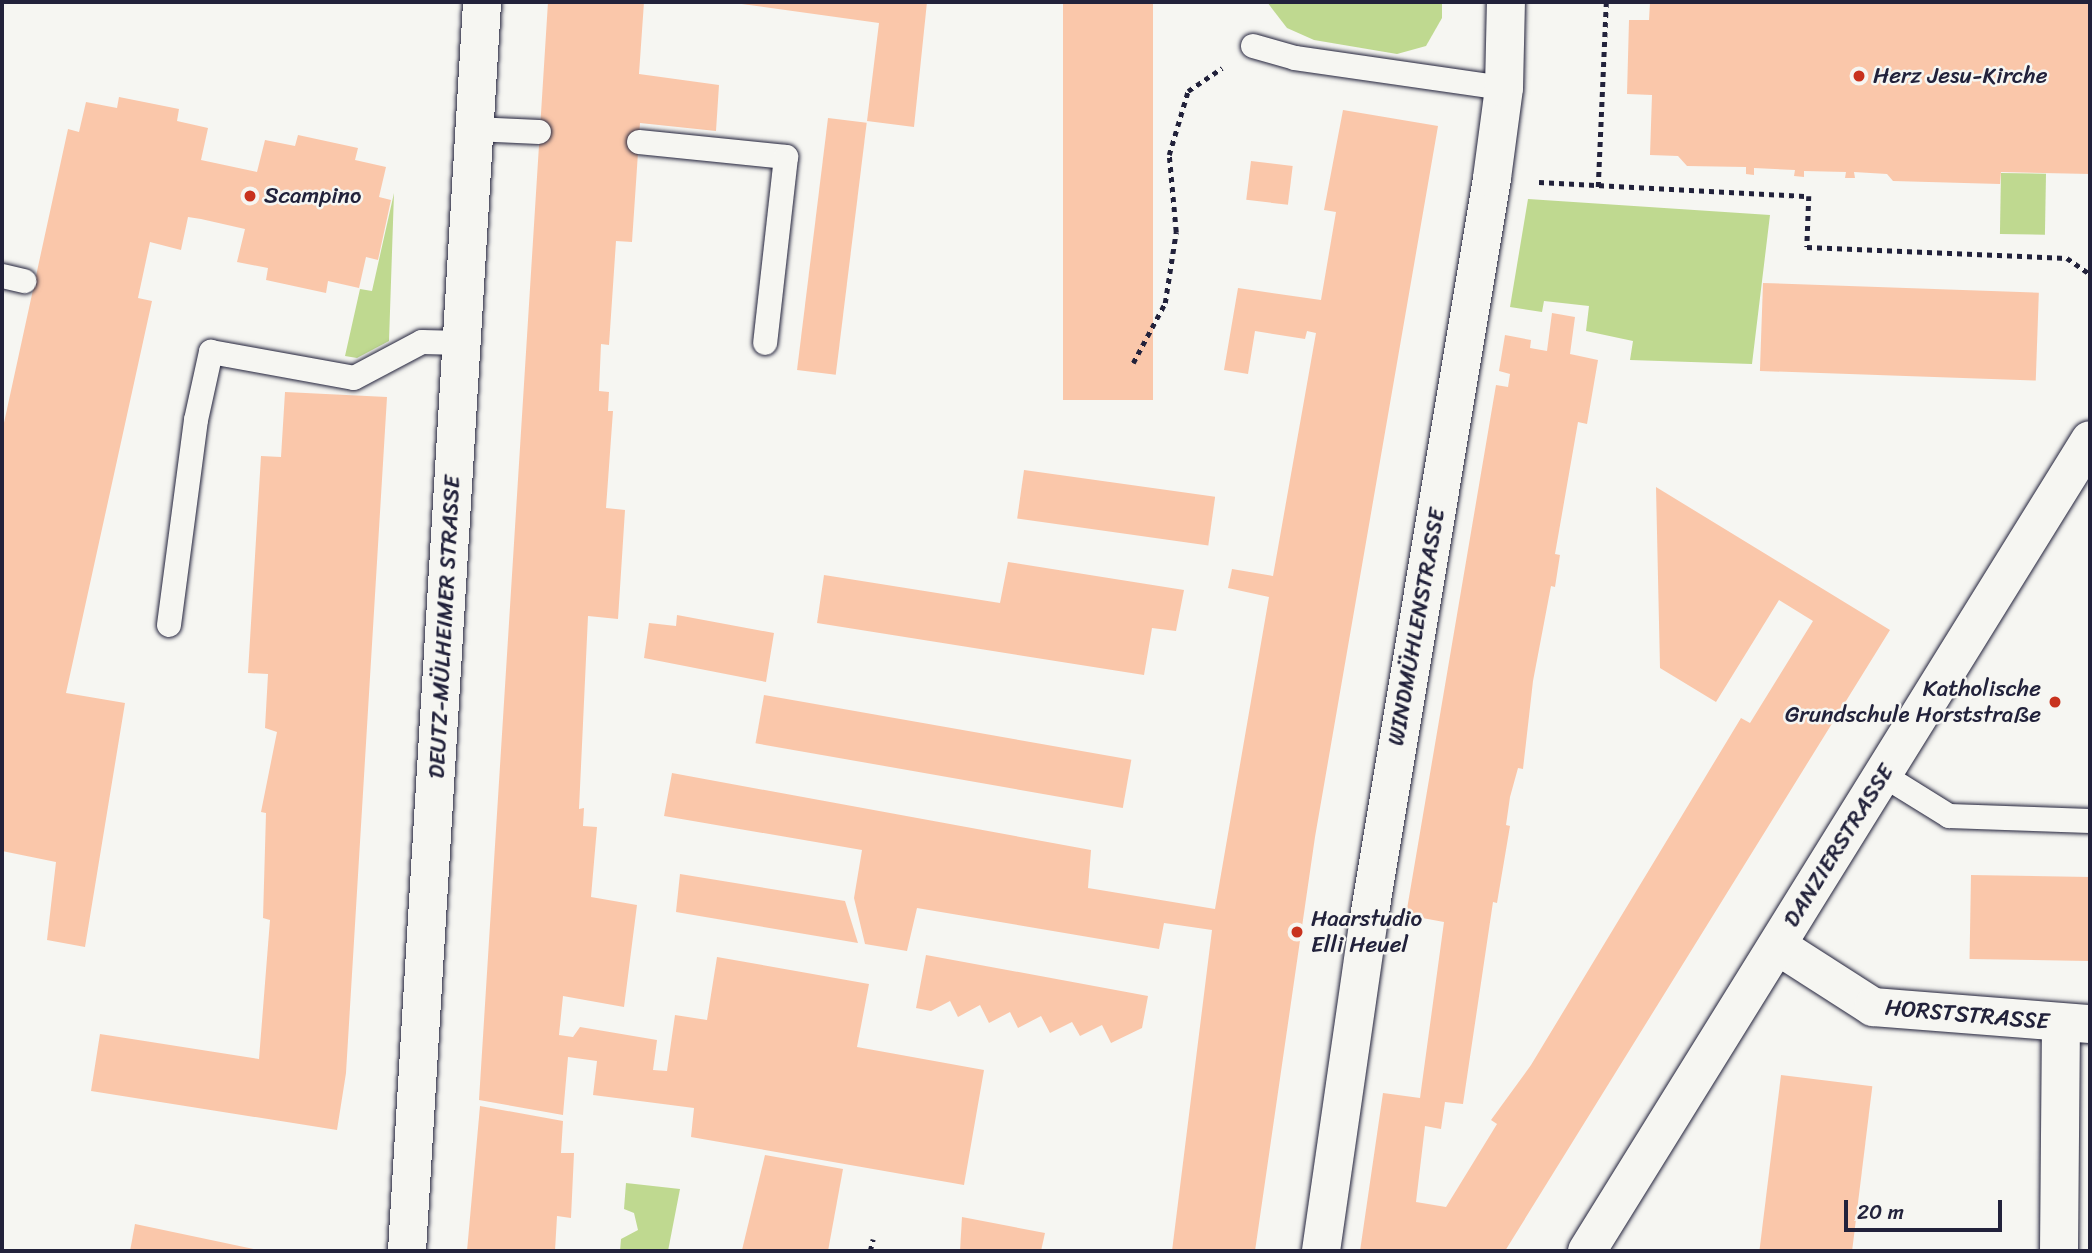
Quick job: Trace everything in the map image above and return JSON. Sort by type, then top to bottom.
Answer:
[{"type":"street","name":"DEUTZ-MÜLHEIMER STRASSE","points":[[407,1251],[482,2]]},
{"type":"street","name":"WINDMÜHLENSTRASSE","points":[[1321,1251],[1367,924],[1492,178],[1504,88],[1506,2]]},
{"type":"street","name":"DANZIERSTRASSE","points":[[1587,1251],[2090,440]]},
{"type":"street","name":"HORSTSTRASSE","points":[[1778,946],[1873,1007],[2075,1024]]},
{"type":"street","points":[[2059,1251],[2075,1024]]},
{"type":"lane","points":[[1253,46],[1294,58],[1504,88]]},
{"type":"lane","points":[[474,129],[540,132]]},
{"type":"lane","points":[[639,142],[786,157],[765,343]]},
{"type":"lane","points":[[169,625],[196,421],[211,352],[354,378],[422,342],[461,343]]},
{"type":"lane","points":[[1883,775],[1949,816],[2090,821]]},
{"type":"path","points":[[1598,187],[1606,2]]},
{"type":"path","points":[[1133,363],[1165,303],[1176,232],[1169,155],[1188,92],[1253,46]]},
{"type":"path","points":[[1492,178],[1598,187],[1809,197],[1807,247],[2067,258],[2090,274]]},
{"type":"path","points":[[870,1251],[873,1238]]},
{"type":"green space","points":[[1267,2],[1442,2],[1442,18],[1426,46],[1397,54],[1314,40],[1287,28]]},
{"type":"green space","points":[[2001,173],[2046,174],[2045,235],[2000,234]]},
{"type":"green space","points":[[394,193],[389,341],[357,358],[345,356],[360,289],[372,291]]},
{"type":"green space","points":[[1528,199],[1770,215],[1752,364],[1630,360],[1633,341],[1586,331],[1589,306],[1544,301],[1542,312],[1510,307]]},
{"type":"green space","points":[[626,1183],[680,1189],[668,1251],[620,1251],[621,1239],[638,1230],[634,1213],[624,1209]]},
{"type":"building","points":[[548,2],[644,2],[639,74],[719,85],[716,131],[640,123],[632,242],[616,241],[609,345],[601,344],[599,391],[609,392],[608,411],[613,411],[606,508],[625,510],[618,619],[588,616],[579,809],[584,808],[583,826],[597,827],[591,897],[637,905],[624,1007],[563,996],[559,1035],[573,1037],[580,1027],[657,1040],[653,1070],[667,1071],[675,1015],[707,1020],[717,957],[869,984],[857,1047],[984,1070],[964,1185],[691,1137],[694,1108],[593,1095],[597,1061],[568,1057],[563,1115],[479,1100]]},
{"type":"building","points":[[727,2],[927,2],[914,127],[867,121],[879,23]]},
{"type":"building","points":[[1063,2],[1153,2],[1153,400],[1063,400]]},
{"type":"building","name":"Herz Jesu-Kirche","points":[[1650,2],[2090,2],[2090,174],[2001,172],[2000,184],[1893,181],[1887,174],[1854,172],[1855,178],[1845,178],[1846,172],[1804,171],[1804,177],[1794,176],[1795,170],[1754,168],[1754,175],[1746,174],[1746,167],[1687,166],[1678,156],[1650,155],[1652,95],[1627,94],[1629,20],[1649,20]]},
{"type":"building","points":[[119,97],[179,109],[177,121],[208,128],[201,160],[257,172],[265,140],[295,146],[298,135],[358,148],[355,160],[386,167],[379,197],[391,200],[378,260],[366,257],[359,288],[328,281],[326,293],[266,280],[268,268],[237,262],[245,229],[201,219],[188,217],[181,250],[150,242],[138,298],[152,301],[66,693],[125,703],[85,947],[47,940],[56,862],[2,851],[2,432],[68,129],[79,132],[86,102],[117,108]]},
{"type":"building","points":[[1343,110],[1438,126],[1315,837],[1255,1251],[1172,1251],[1212,930],[1164,923],[1159,949],[917,908],[907,951],[865,944],[854,898],[862,850],[664,816],[672,773],[1091,850],[1088,888],[1215,909],[1269,597],[1228,588],[1232,569],[1273,576],[1316,333],[1307,331],[1305,339],[1255,331],[1248,374],[1224,370],[1238,288],[1321,300],[1336,212],[1324,210]]},
{"type":"building","points":[[828,118],[867,123],[836,375],[797,370]]},
{"type":"building","points":[[1251,161],[1293,166],[1288,205],[1246,200]]},
{"type":"building","points":[[1763,283],[2039,293],[2036,381],[1760,371]]},
{"type":"building","points":[[1552,313],[1575,317],[1570,354],[1598,360],[1587,424],[1578,422],[1555,554],[1560,555],[1555,587],[1551,586],[1533,681],[1523,769],[1518,768],[1510,797],[1506,825],[1510,826],[1497,903],[1493,902],[1463,1104],[1445,1102],[1441,1129],[1425,1126],[1416,1202],[1446,1207],[1497,1124],[1491,1120],[1531,1065],[1741,718],[1750,723],[1813,621],[1779,600],[1716,702],[1660,668],[1656,487],[1890,630],[1505,1251],[1360,1251],[1383,1093],[1420,1098],[1444,922],[1406,915],[1496,385],[1508,387],[1510,374],[1499,371],[1505,335],[1531,340],[1530,348],[1547,351]]},
{"type":"building","points":[[285,392],[387,397],[346,1073],[337,1130],[91,1091],[100,1034],[259,1059],[270,920],[263,918],[266,813],[261,812],[277,732],[265,728],[268,674],[248,673],[261,456],[281,457]]},
{"type":"building","points":[[1024,470],[1215,497],[1208,545],[1017,519]]},
{"type":"building","points":[[1008,562],[1184,590],[1176,631],[1152,628],[1144,675],[817,623],[824,575],[1000,603]]},
{"type":"building","points":[[677,615],[774,633],[766,682],[644,658],[649,623],[676,626]]},
{"type":"building","points":[[764,695],[1131,760],[1123,808],[755,743]]},
{"type":"building","points":[[680,874],[845,901],[858,943],[676,912]]},
{"type":"building","points":[[1971,875],[2090,877],[2089,961],[1970,959]]},
{"type":"building","points":[[926,955],[1148,996],[1142,1028],[1111,1043],[1102,1025],[1080,1036],[1072,1022],[1050,1033],[1041,1016],[1018,1028],[1010,1012],[989,1023],[980,1005],[958,1017],[950,1001],[931,1011],[916,1008]]},
{"type":"building","points":[[1781,1075],[1872,1086],[1852,1251],[1759,1251]]},
{"type":"building","points":[[480,1106],[563,1121],[561,1153],[574,1153],[571,1218],[557,1216],[555,1251],[467,1251]]},
{"type":"building","points":[[765,1155],[843,1169],[828,1251],[742,1250]]},
{"type":"building","points":[[962,1217],[1045,1233],[1041,1251],[960,1251]]},
{"type":"building","points":[[135,1224],[258,1250],[258,1251],[130,1251]]},
{"type":"place","name":"Herz Jesu-Kirche","points":[[1859,76]]},
{"type":"place","name":"Scampino","points":[[250,196]]},
{"type":"place","name":"Katholische Grundschule Horststraße","points":[[2055,702]]},
{"type":"place","name":"Haarstudio Elli Heuel","points":[[1297,932]]}]
